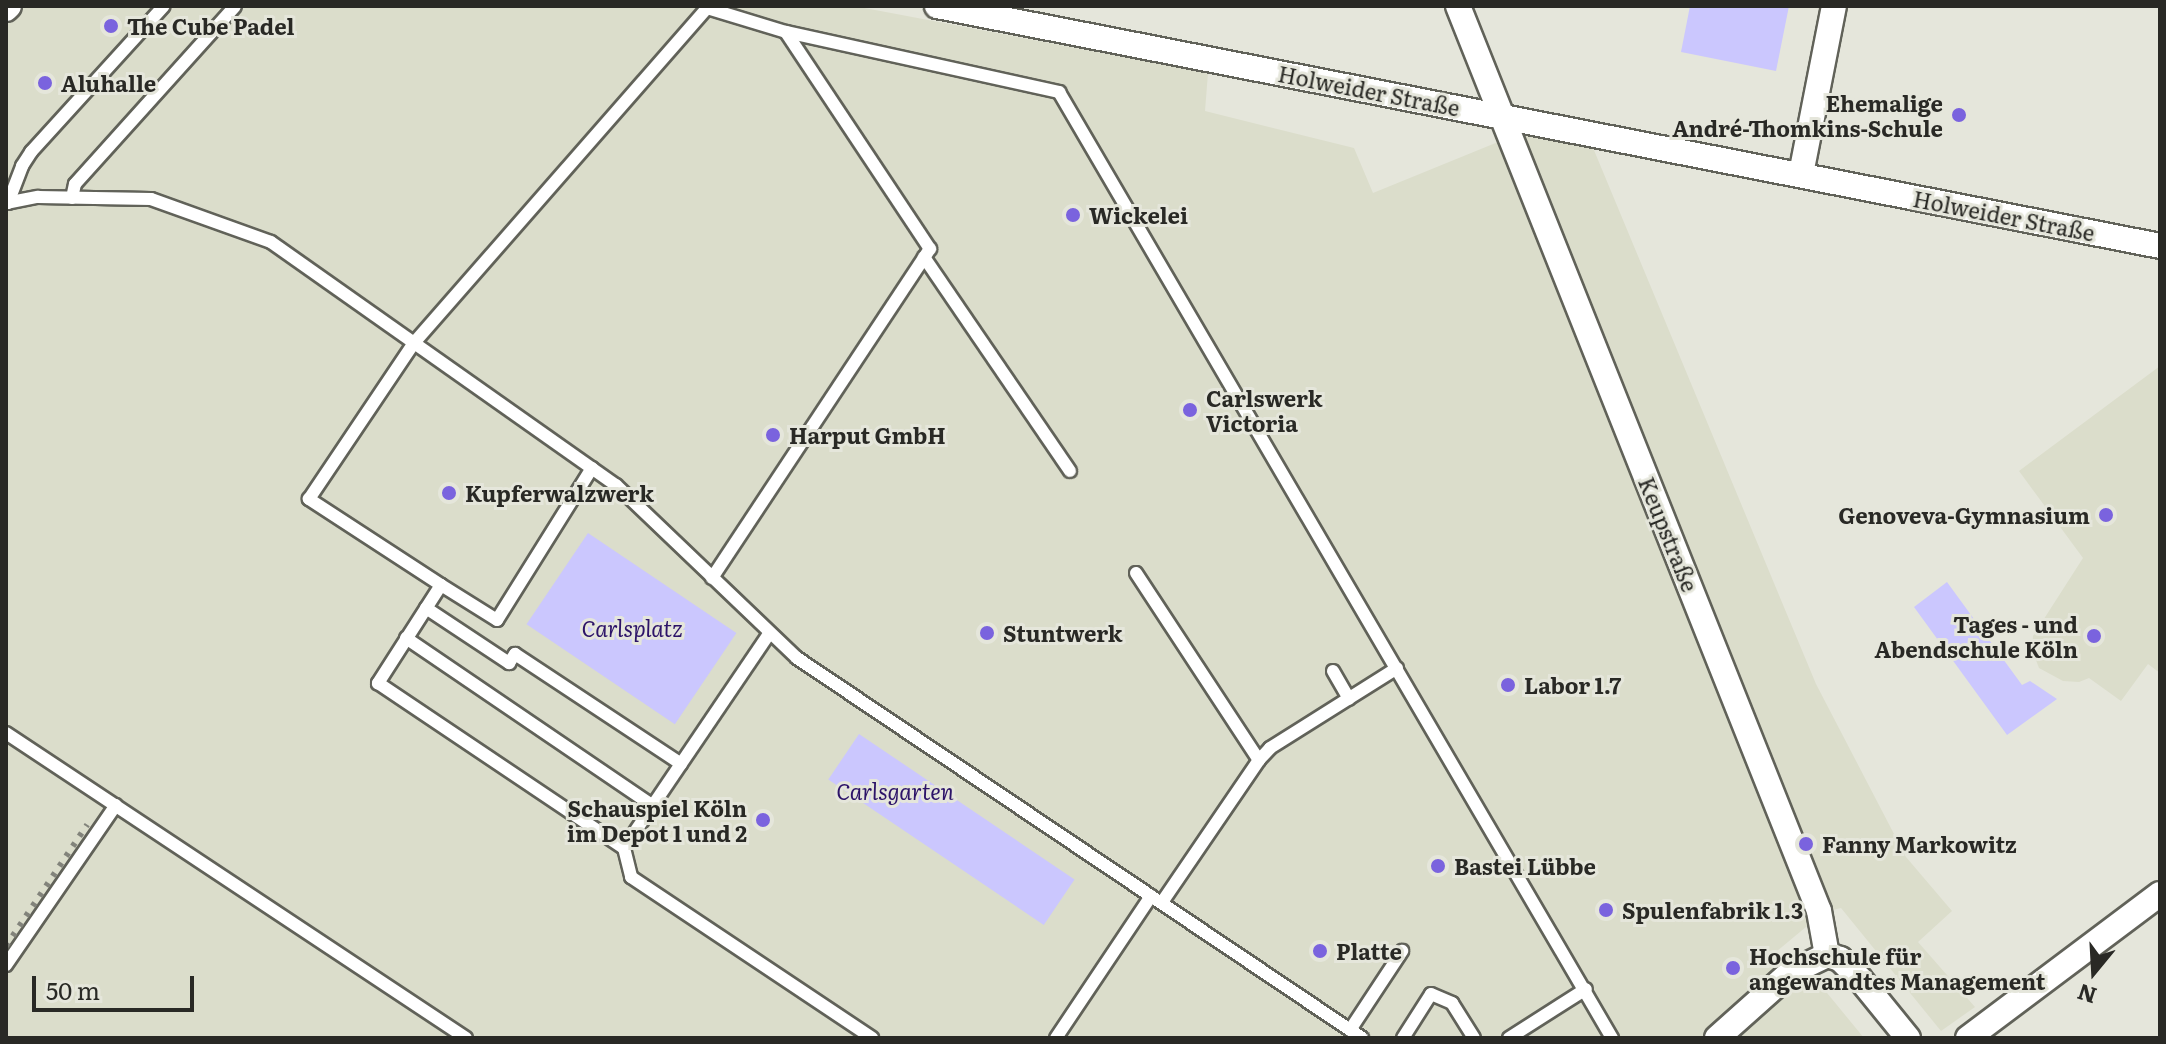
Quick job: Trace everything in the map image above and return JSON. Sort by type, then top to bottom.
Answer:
[{"type":"street","name":"Holweider Straße","points":[[937,6],[2160,246]]},
{"type":"street","name":"Keupstraße","points":[[1458,6],[1819,911],[1827,955]]},
{"type":"street","points":[[1801,174],[1834,6]]},
{"type":"street","points":[[1968,1038],[2160,894]]},
{"type":"street","points":[[1717,1038],[1790,973],[1827,955],[1840,959],[1860,979],[1908,1038]]},
{"type":"lane","points":[[7,203],[31,152],[164,6]]},
{"type":"lane","points":[[72,198],[75,184],[235,6]]},
{"type":"lane","points":[[592,468],[497,620],[309,499],[413,344],[707,8],[786,32],[1059,92],[1612,1038]]},
{"type":"lane","points":[[712,578],[930,249],[786,32]]},
{"type":"lane","points":[[7,203],[38,197],[151,199],[271,242],[616,485],[797,658],[1362,1038]]},
{"type":"lane","points":[[924,257],[1070,471]]},
{"type":"lane","points":[[1136,573],[1259,760]]},
{"type":"lane","points":[[441,585],[378,683],[624,848],[631,877],[872,1038]]},
{"type":"lane","points":[[426,608],[509,663],[515,654],[681,764]]},
{"type":"lane","points":[[624,848],[769,634]]},
{"type":"lane","points":[[406,638],[652,805]]},
{"type":"lane","points":[[1056,1038],[1110,956],[1270,748],[1397,668]]},
{"type":"lane","points":[[1333,671],[1349,699]]},
{"type":"lane","points":[[6,733],[466,1038]]},
{"type":"lane","points":[[6,965],[116,805]]},
{"type":"lane","points":[[1350,1030],[1402,951]]},
{"type":"lane","points":[[1509,1038],[1586,989]]},
{"type":"lane","points":[[1403,1038],[1431,994],[1452,1003],[1474,1038]]},
{"type":"shaded area","points":[[25,6],[854,6],[1208,73],[1205,111],[1354,148],[1373,193],[1525,131],[1591,143],[1816,684],[1906,857],[1952,911],[1918,942],[1975,1007],[1941,1031],[1841,908],[1824,912],[1777,951],[1797,979],[1809,971],[1864,1038],[6,1038],[6,25]]},
{"type":"shaded area","name":"Genoveva-Gymnasium","points":[[2160,366],[2160,673],[2148,664],[2121,701],[2089,678],[2079,682],[2063,681],[2039,668],[2032,650],[2033,636],[2083,558],[2019,471]]},
{"type":"green space","points":[[1690,6],[1789,6],[1776,71],[1681,52]]},
{"type":"green space","name":"Carlsplatz","points":[[588,533],[736,633],[675,724],[526,624]]},
{"type":"green space","points":[[1947,582],[2022,685],[2030,681],[2057,699],[2007,735],[1914,607]]},
{"type":"green space","name":"Carlsgarten","points":[[859,734],[1075,879],[1044,925],[828,780]]},
{"type":"railway","points":[[6,946],[87,825]]},
{"type":"place","name":"The Cube Padel","points":[[111,26]]},
{"type":"place","name":"Aluhalle","points":[[45,83]]},
{"type":"place","name":"Ehemalige André-Thomkins-Schule","points":[[1959,115]]},
{"type":"place","name":"Wickelei","points":[[1073,215]]},
{"type":"place","name":"Carlswerk Victoria","points":[[1190,410]]},
{"type":"place","name":"Harput GmbH","points":[[773,435]]},
{"type":"place","name":"Kupferwalzwerk","points":[[449,493]]},
{"type":"place","name":"Genoveva-Gymnasium","points":[[2106,515]]},
{"type":"place","name":"Stuntwerk","points":[[987,633]]},
{"type":"place","name":"Tages - und Abendschule Köln","points":[[2094,636]]},
{"type":"place","name":"Labor 1.7","points":[[1508,685]]},
{"type":"place","name":"Schauspiel Köln im Depot 1 und 2","points":[[763,820]]},
{"type":"place","name":"Fanny Markowitz","points":[[1806,844]]},
{"type":"place","name":"Bastei Lübbe","points":[[1438,866]]},
{"type":"place","name":"Spulenfabrik 1.3","points":[[1606,910]]},
{"type":"place","name":"Platte","points":[[1320,951]]},
{"type":"place","name":"Hochschule für angewandtes Management","points":[[1733,968]]}]
